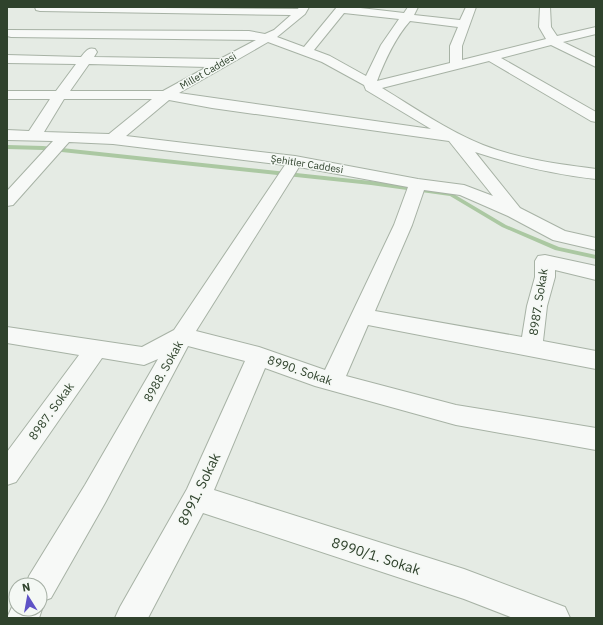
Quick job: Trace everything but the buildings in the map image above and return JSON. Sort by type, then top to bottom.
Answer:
[{"type":"street","points":[[456,65],[456,46],[471,7]]},
{"type":"street","points":[[545,7],[545,27],[554,42],[596,63]]},
{"type":"street","points":[[34,136],[119,8]]},
{"type":"street","points":[[307,52],[342,8],[411,12],[464,24]]},
{"type":"street","points":[[38,9],[303,9]]},
{"type":"street","name":"Millet Caddesi","points":[[113,139],[166,95],[278,32],[303,9]]},
{"type":"street","points":[[370,85],[378,60],[394,31],[411,12]]},
{"type":"street","points":[[9,35],[22,23]]},
{"type":"street","points":[[370,85],[554,42],[596,30]]},
{"type":"street","points":[[9,35],[226,34],[268,38],[326,59],[454,137],[477,148],[515,160],[555,169],[596,174]]},
{"type":"street","points":[[491,57],[596,118]]},
{"type":"street","points":[[7,59],[223,62]]},
{"type":"street","points":[[7,94],[166,95],[185,100],[297,114],[385,129],[454,137],[514,212]]},
{"type":"street","name":"Şehitler Caddesi","points":[[7,135],[34,136],[57,145],[113,139],[295,161],[417,189],[464,190],[514,212],[560,236],[596,244]]},
{"type":"street","points":[[7,201],[57,145]]},
{"type":"street","name":"8988. Sokak","points":[[46,577],[95,494],[182,336],[295,161]]},
{"type":"street","points":[[332,381],[403,225],[417,189]]},
{"type":"street","name":"8987. Sokak","points":[[531,348],[537,306],[545,277],[545,261],[596,273]]},
{"type":"street","points":[[362,316],[596,360]]},
{"type":"street","points":[[7,335],[144,356],[182,336]]},
{"type":"street","name":"8990. Sokak","points":[[182,336],[259,356],[315,377],[456,415],[596,439]]},
{"type":"street","name":"8987. Sokak","points":[[7,473],[96,349]]},
{"type":"street","name":"8991. Sokak","points":[[131,618],[197,498],[259,356]]},
{"type":"street","name":"8990/1. Sokak","points":[[197,498],[464,584],[554,618]]},
{"type":"waterway","points":[[7,147],[43,148],[371,183],[452,195],[504,226],[557,249],[596,257]]}]
